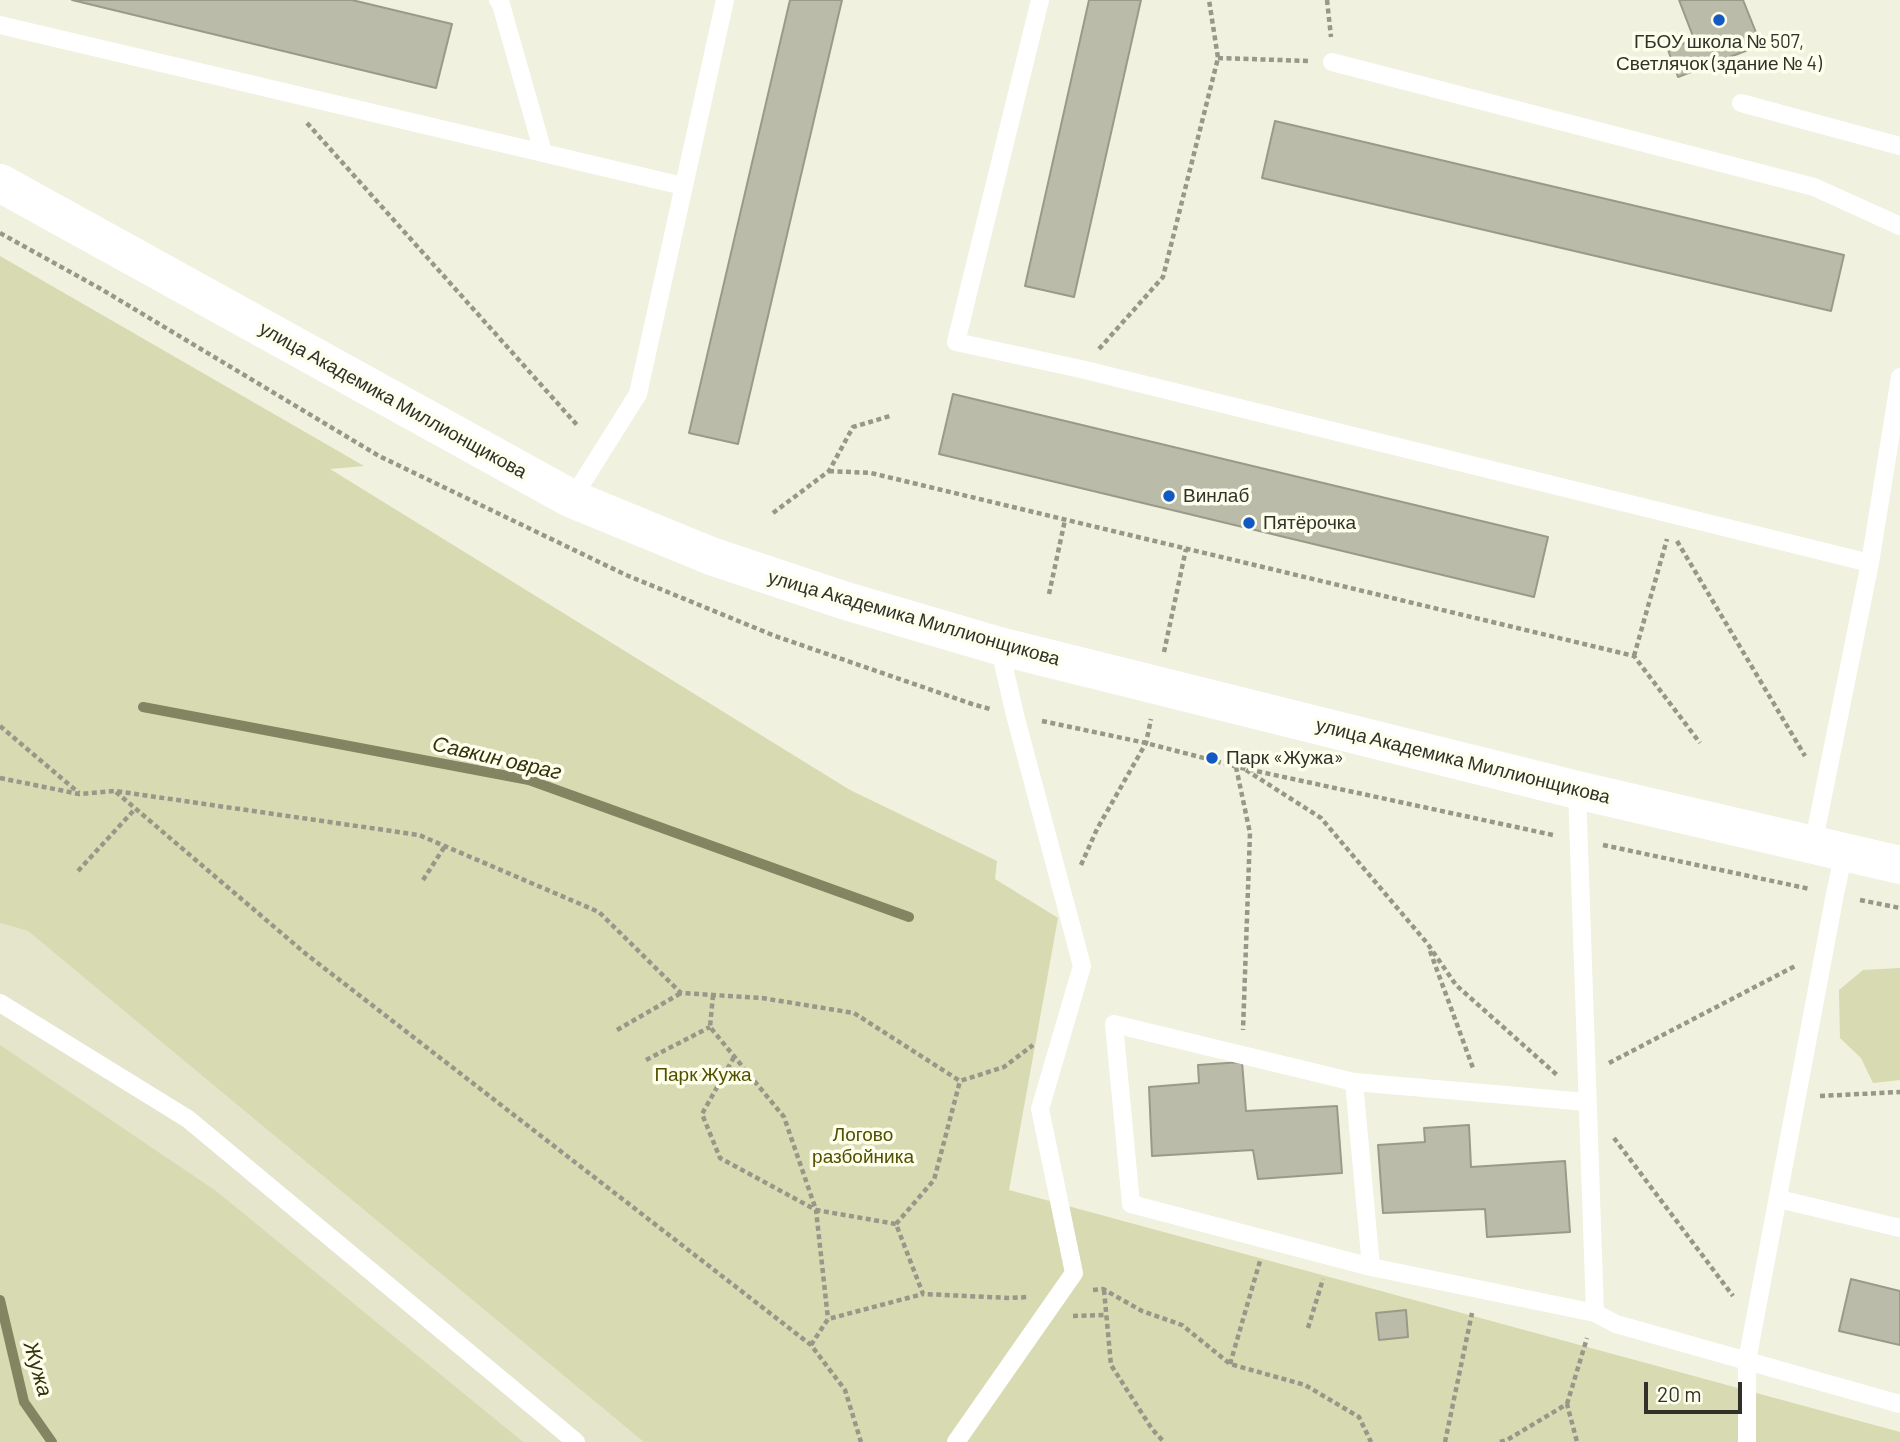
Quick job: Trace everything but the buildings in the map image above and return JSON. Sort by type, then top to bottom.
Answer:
[{"type":"street","name":"улица Академика Миллионщикова","points":[[0,183],[572,499],[711,556],[846,601],[999,646],[1577,790],[1900,865]]},
{"type":"lane","points":[[498,0],[543,152]]},
{"type":"lane","points":[[572,499],[638,394],[725,0]]},
{"type":"lane","points":[[1040,0],[956,342],[1082,369],[1870,563]]},
{"type":"lane","points":[[0,25],[683,186]]},
{"type":"lane","points":[[1332,62],[1814,187],[1900,226]]},
{"type":"lane","points":[[1741,103],[1900,146]]},
{"type":"lane","points":[[1747,1442],[1747,1362],[1825,950],[1829,848],[1900,377]]},
{"type":"lane","points":[[956,1442],[1074,1273],[1040,1109],[1082,965],[999,646]]},
{"type":"lane","points":[[1577,790],[1595,1313]]},
{"type":"lane","points":[[0,1003],[188,1119],[576,1442]]},
{"type":"lane","points":[[1587,1102],[1353,1082],[1114,1024],[1131,1204],[1371,1267],[1595,1313],[1616,1324],[1900,1404]]},
{"type":"lane","points":[[1353,1082],[1371,1267]]},
{"type":"lane","points":[[1779,1199],[1900,1228]]},
{"type":"path","points":[[1082,369],[1163,277],[1218,58],[1209,0]]},
{"type":"path","points":[[1218,58],[1332,62],[1327,0]]},
{"type":"path","points":[[278,90],[577,425]]},
{"type":"path","points":[[773,513],[830,471],[853,427],[890,416]]},
{"type":"path","points":[[830,471],[872,473],[1634,656],[1700,743]]},
{"type":"path","points":[[1659,511],[1806,757]]},
{"type":"path","points":[[1049,594],[1065,520]]},
{"type":"path","points":[[1634,656],[1670,528]]},
{"type":"path","points":[[1169,624],[1186,549]]},
{"type":"path","points":[[0,726],[79,794]]},
{"type":"path","points":[[1065,900],[1097,829],[1146,743]]},
{"type":"path","points":[[1242,1055],[1250,832],[1239,767],[1321,818],[1427,943],[1456,985],[1587,1102],[1754,1325]]},
{"type":"path","points":[[0,778],[79,794],[115,791],[419,835],[600,912],[681,993]]},
{"type":"path","points":[[115,791],[306,954],[811,1345],[845,1390],[862,1442]]},
{"type":"path","points":[[78,871],[135,808]]},
{"type":"path","points":[[423,880],[445,846]]},
{"type":"path","points":[[1427,943],[1481,1092]]},
{"type":"path","points":[[1587,1074],[1825,950]]},
{"type":"path","points":[[617,1030],[681,993],[762,998],[854,1013],[960,1081]]},
{"type":"path","points":[[713,995],[710,1027],[784,1116],[816,1210],[828,1319],[811,1345]]},
{"type":"path","points":[[646,1060],[710,1027]]},
{"type":"path","points":[[960,1081],[1004,1067],[1037,1042]]},
{"type":"path","points":[[734,1056],[702,1114],[720,1158],[816,1210],[896,1224]]},
{"type":"path","points":[[896,1224],[934,1180],[960,1081]]},
{"type":"path","points":[[1798,1097],[1900,1092]]},
{"type":"path","points":[[896,1224],[923,1294]]},
{"type":"path","points":[[1230,1364],[1266,1240]]},
{"type":"path","points":[[1308,1328],[1329,1256]]},
{"type":"path","points":[[1164,1442],[1152,1429],[1111,1365],[1103,1289],[1142,1311],[1182,1325],[1230,1364],[1305,1385],[1359,1417],[1371,1442]]},
{"type":"path","points":[[1445,1442],[1477,1289]]},
{"type":"path","points":[[828,1319],[923,1294],[1010,1298],[1060,1294]]},
{"type":"path","points":[[1577,1442],[1567,1404],[1595,1313]]},
{"type":"path","points":[[1500,1442],[1567,1404]]},
{"type":"shaded area","points":[[0,923],[28,931],[656,1442],[0,1442]]},
{"type":"green space","name":"Парк Жужа","points":[[0,256],[364,466],[330,469],[850,790],[997,861],[995,879],[1058,918],[1009,1190],[1900,1432],[1900,1442],[644,1442],[28,931],[0,923]]},
{"type":"green space","points":[[1900,968],[1900,1080],[1873,1083],[1861,1058],[1840,1038],[1839,990],[1863,970]]},
{"type":"green space","points":[[0,1045],[216,1191],[523,1442],[0,1442]]},
{"type":"waterway","name":"Савкин овраг","points":[[143,707],[529,780],[909,917]]},
{"type":"waterway","name":"Жужа","points":[[0,1300],[24,1402],[52,1442]]},
{"type":"place","name":"ГБОУ школа № 507, Светлячок (здание № 4)","points":[[1719,20]]},
{"type":"place","name":"Винлаб","points":[[1169,496]]},
{"type":"place","name":"Пятёрочка","points":[[1249,523]]},
{"type":"place","name":"Парк «Жужа»","points":[[1212,758]]},
{"type":"park label","name":"Логово разбойника","points":[[863,1146]]}]
